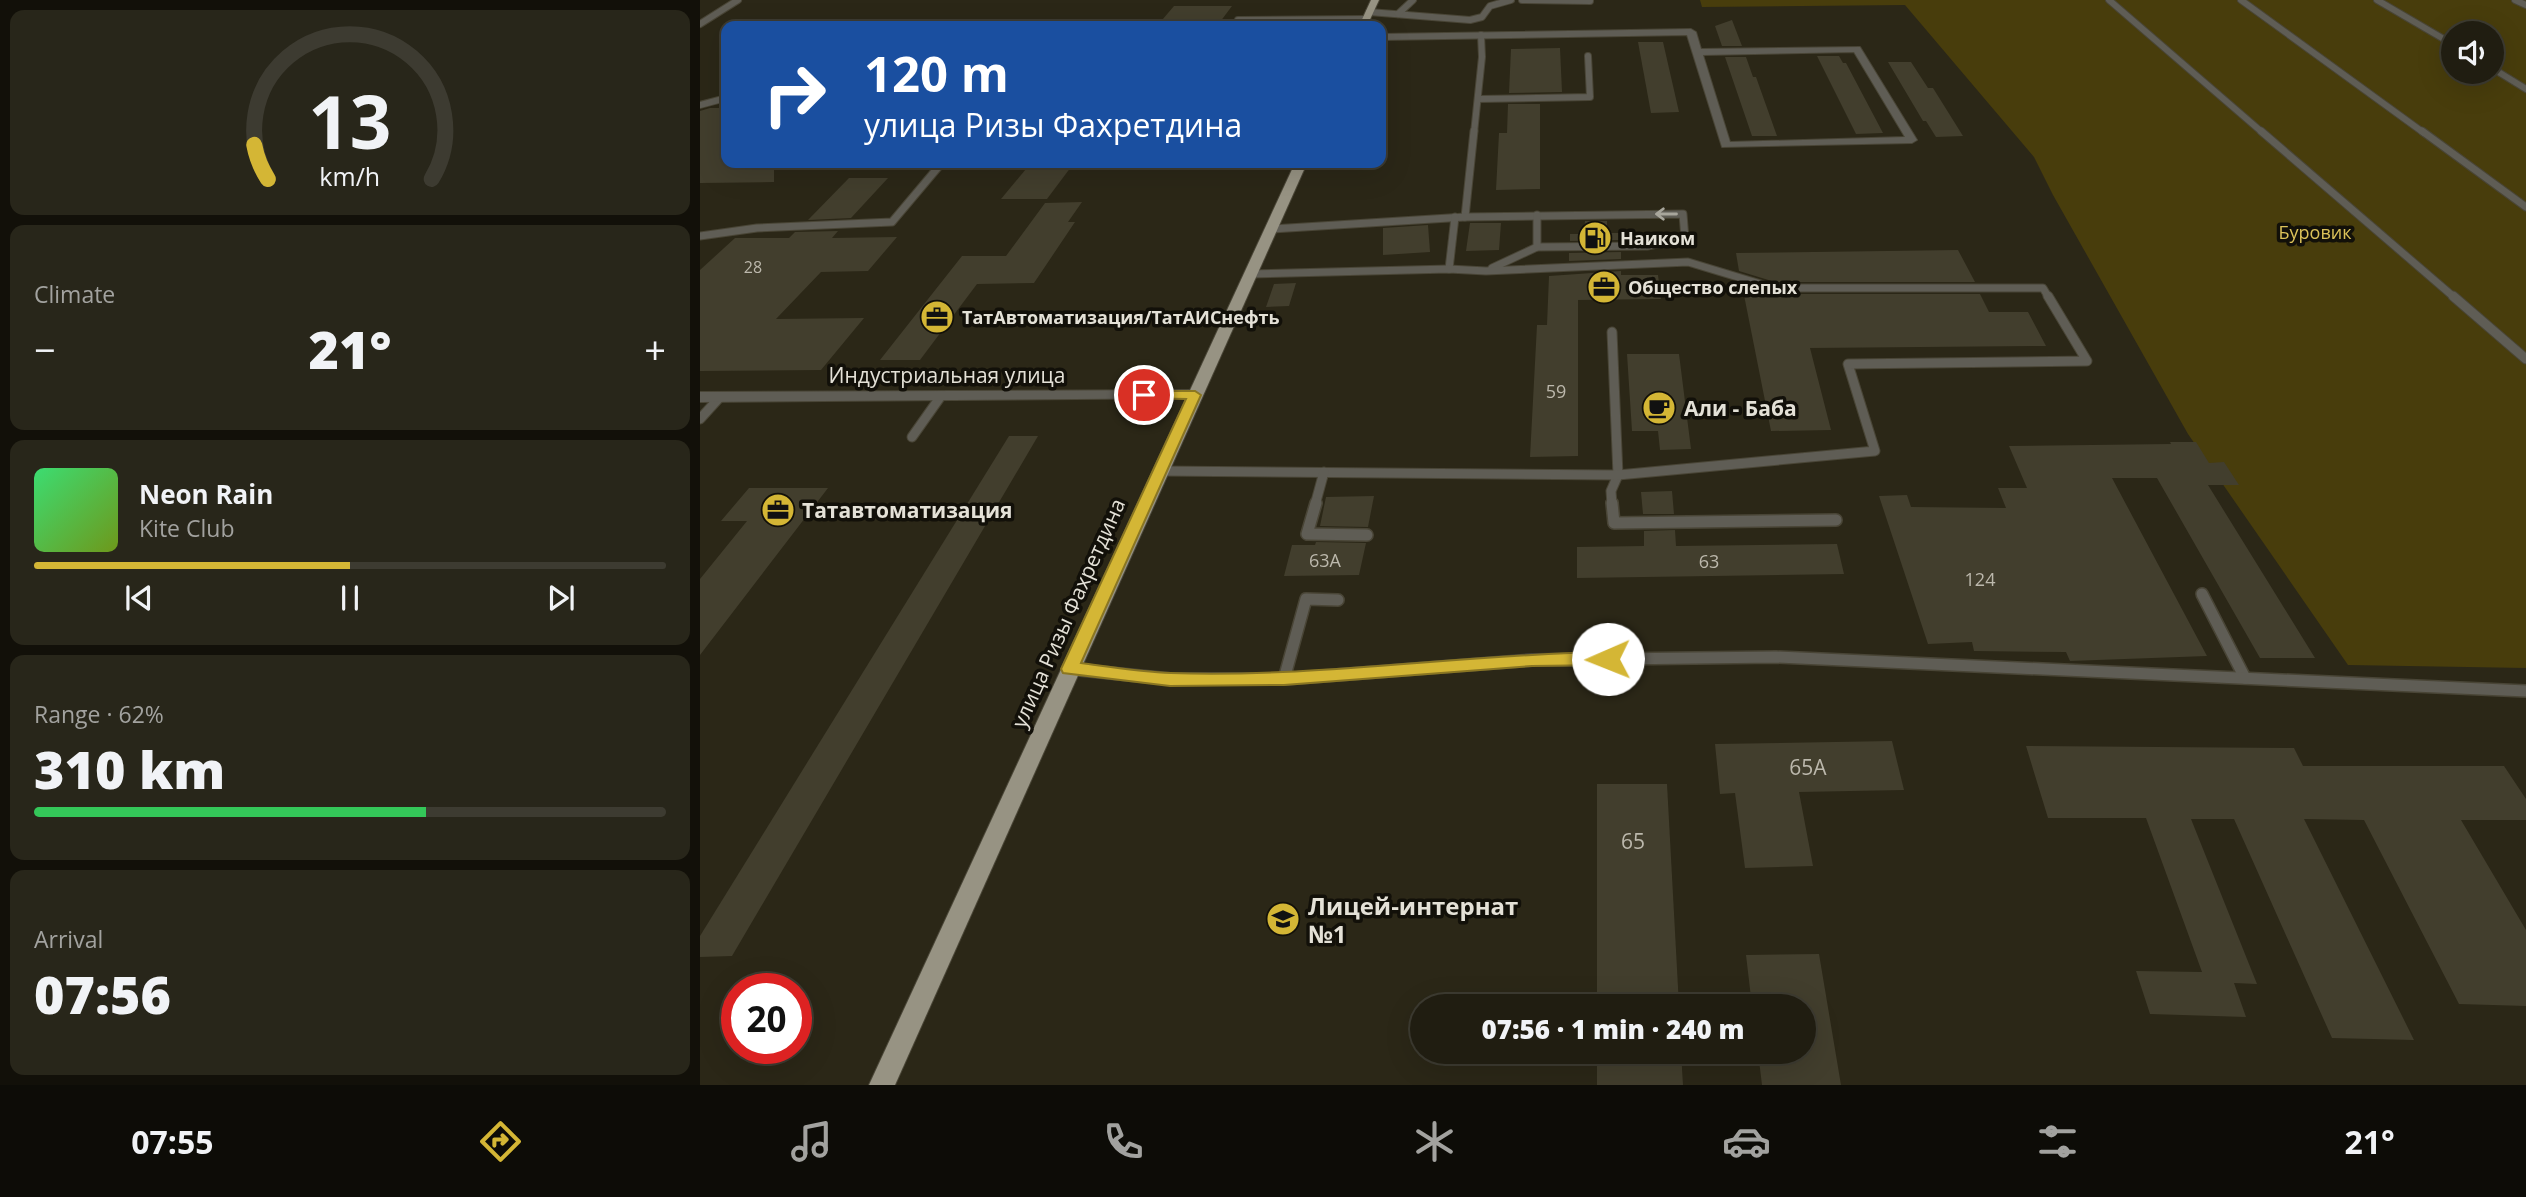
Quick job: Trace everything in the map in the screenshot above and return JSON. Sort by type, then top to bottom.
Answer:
[{"type":"main road","points":[[1366,19],[1375,0]]},
{"type":"main road","name":"улица Ризы Фахретдина","points":[[882,1085],[1299,168]]},
{"type":"street","points":[[1386,37],[1691,32],[1697,52],[1727,145],[1912,141],[1857,49],[1697,52]]},
{"type":"street","name":"Индустриальная улица","points":[[700,397],[1195,395]]},
{"type":"lane","points":[[700,24],[738,0]]},
{"type":"lane","points":[[1398,14],[1413,0]]},
{"type":"lane","points":[[1238,19],[1366,19],[1398,14],[1411,18],[1473,20],[1483,17],[1490,6],[1511,0]]},
{"type":"lane","points":[[1522,0],[1590,1]]},
{"type":"lane","points":[[2109,0],[2526,359]]},
{"type":"lane","points":[[2241,0],[2526,207]]},
{"type":"lane","points":[[2377,0],[2441,37]]},
{"type":"lane","points":[[2515,0],[2526,5]]},
{"type":"lane","points":[[1465,217],[1482,57],[1481,35]]},
{"type":"lane","points":[[1478,99],[1590,97],[1588,55]]},
{"type":"lane","points":[[2504,75],[2526,89]]},
{"type":"lane","points":[[700,105],[721,99]]},
{"type":"lane","points":[[700,236],[757,228],[892,222],[937,168]]},
{"type":"lane","points":[[1272,229],[1455,217],[1683,214],[1685,239],[1647,246],[1536,247],[1486,271]]},
{"type":"lane","points":[[1536,247],[1537,215]]},
{"type":"lane","points":[[1449,269],[1455,217]]},
{"type":"lane","points":[[1160,471],[1618,475],[1874,451],[1848,365],[2087,361],[2043,288],[1774,288],[1688,262],[1486,271],[1449,269],[1250,274]]},
{"type":"lane","points":[[1612,331],[1618,475],[1611,491],[1614,523],[1836,520]]},
{"type":"lane","points":[[912,437],[941,396]]},
{"type":"lane","points":[[700,419],[720,397]]},
{"type":"lane","points":[[1324,472],[1307,534],[1367,535]]},
{"type":"lane","points":[[2202,594],[2245,678]]},
{"type":"lane","points":[[1284,678],[1306,599],[1338,600]]},
{"type":"lane","points":[[1070,669],[1170,679],[1284,678],[1532,660],[1776,657],[2526,691]]},
{"type":"green space","name":"Буровик","points":[[1700,0],[2526,0],[2526,668],[2348,665],[2188,434],[2034,157],[1905,5],[1702,7]]},
{"type":"building","points":[[1174,6],[1232,6],[1221,21],[1161,21]]},
{"type":"building","points":[[1732,20],[1742,46],[1722,46],[1715,26]]},
{"type":"building","points":[[1638,42],[1663,42],[1679,112],[1651,113]]},
{"type":"building","points":[[1560,48],[1562,92],[1509,93],[1511,49]]},
{"type":"building","points":[[1817,56],[1839,56],[1843,63],[1846,63],[1883,133],[1856,134]]},
{"type":"building","points":[[1725,57],[1746,57],[1777,136],[1752,136]]},
{"type":"building","points":[[1888,62],[1911,62],[1928,88],[1933,88],[1963,136],[1936,137],[1926,121],[1923,121]]},
{"type":"building","points":[[1508,104],[1540,104],[1540,189],[1496,190],[1499,133],[1507,133]]},
{"type":"building","points":[[721,108],[721,168],[774,168],[774,182],[700,183],[700,111]]},
{"type":"building","points":[[1027,168],[1070,168],[1047,199],[1001,199]]},
{"type":"building","points":[[849,178],[888,178],[851,218],[808,220]]},
{"type":"building","points":[[1082,202],[1068,222],[1075,222],[1034,283],[977,284],[920,360],[880,360],[962,256],[1006,256],[1045,203]]},
{"type":"building","points":[[1585,221],[1607,221],[1607,233],[1620,233],[1620,240],[1570,241],[1570,234],[1584,234]]},
{"type":"building","points":[[1470,223],[1501,223],[1499,250],[1466,251]]},
{"type":"building","points":[[1428,225],[1430,252],[1383,255],[1383,228]]},
{"type":"building","points":[[838,231],[832,238],[897,237],[868,271],[821,272],[776,319],[864,318],[821,370],[700,371],[700,270],[735,238],[789,238],[795,232]]},
{"type":"building","points":[[1958,250],[1975,282],[1775,282],[1739,271],[1736,253]]},
{"type":"building","points":[[1621,252],[1621,259],[1569,261],[1569,253]]},
{"type":"building","points":[[1621,271],[1621,275],[1658,275],[1661,299],[1578,300],[1578,456],[1530,457],[1537,325],[1547,325],[1549,276]]},
{"type":"building","points":[[1296,283],[1289,306],[1266,307],[1274,284]]},
{"type":"building","points":[[1742,285],[1774,294],[1980,294],[1989,312],[2028,312],[2046,346],[1810,348],[1831,430],[1771,431]]},
{"type":"building","points":[[1627,354],[1679,354],[1691,449],[1660,450],[1658,431],[1632,431]]},
{"type":"building","points":[[1009,436],[1038,436],[732,956],[700,957],[700,936]]},
{"type":"building","points":[[2170,442],[2196,442],[2209,463],[2224,462],[2239,485],[2208,485],[2315,658],[2260,658],[2157,478],[2112,478],[2207,656],[2070,661],[2066,652],[1974,651],[1972,642],[1928,644],[1879,496],[1907,495],[1911,507],[2006,508],[1998,488],[2027,488],[2009,446],[2171,444]]},
{"type":"building","points":[[749,488],[828,488],[700,655],[700,579],[747,521],[721,521]]},
{"type":"building","points":[[1672,491],[1674,514],[1643,514],[1641,492]]},
{"type":"building","points":[[1374,496],[1368,527],[1320,526],[1326,497]]},
{"type":"building","points":[[1675,530],[1676,546],[1837,544],[1844,574],[1577,578],[1577,547],[1644,546],[1644,531]]},
{"type":"building","points":[[1316,542],[1366,543],[1359,575],[1284,576],[1292,545],[1315,545]]},
{"type":"building","points":[[1892,741],[1904,790],[1799,792],[1813,866],[1745,868],[1735,793],[1720,794],[1715,744]]},
{"type":"building","points":[[2026,746],[2294,748],[2303,766],[2504,766],[2526,799],[2526,820],[2461,820],[2526,930],[2526,1006],[2459,1004],[2364,820],[2304,819],[2414,1040],[2332,1038],[2234,819],[2191,819],[2257,984],[2234,983],[2246,1017],[2150,1014],[2136,971],[2202,972],[2146,818],[2048,818]]},
{"type":"building","points":[[1597,784],[1667,784],[1678,994],[1597,994]]},
{"type":"building","points":[[1819,954],[1841,1085],[1762,1085],[1759,1064],[1816,1064],[1816,994],[1751,994],[1746,955]]},
{"type":"building","points":[[1597,1064],[1682,1064],[1683,1085],[1597,1085]]},
{"type":"place","name":"Наиком","points":[[1595,238]]},
{"type":"place","name":"Общество слепых","points":[[1604,287]]},
{"type":"place","name":"ТатАвтоматизация/ТатАИСнефть","points":[[937,317]]},
{"type":"place","name":"Али - Баба","points":[[1659,408]]},
{"type":"place","name":"Татавтоматизация","points":[[778,510]]},
{"type":"place","name":"Лицей-интернат №1","points":[[1283,919]]},
{"type":"route","points":[[1144,395],[1195,395],[1070,669],[1170,679],[1284,678],[1532,660],[1608,659]]}]
